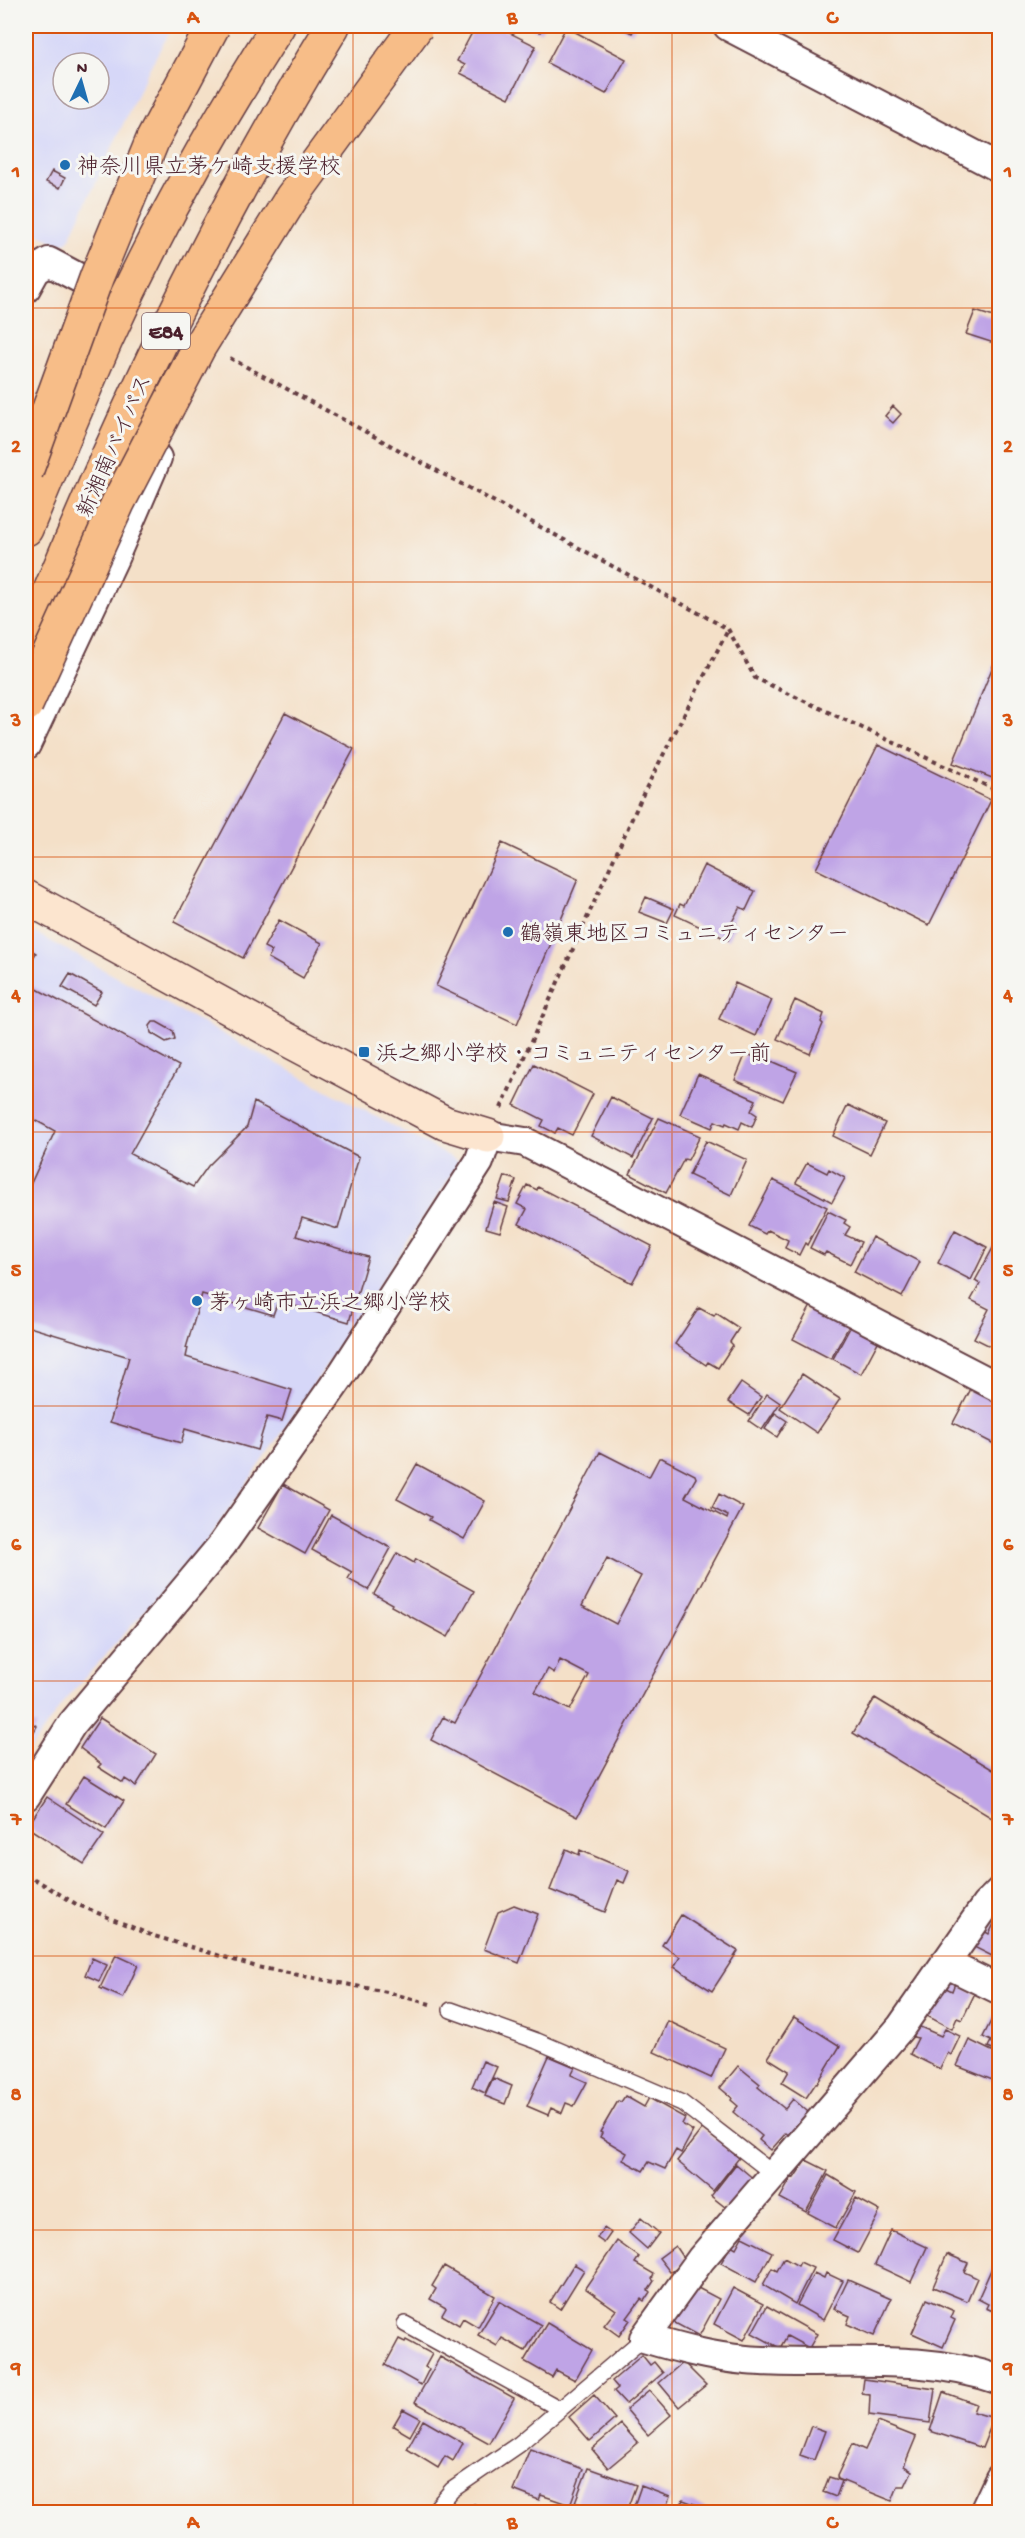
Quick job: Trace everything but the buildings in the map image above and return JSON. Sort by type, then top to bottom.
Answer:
[{"type":"highway","points":[[26,472],[97,276],[153,139],[211,26]]},
{"type":"highway","name":"新湘南バイパス","points":[[26,529],[106,339],[168,214],[232,97],[278,26]]},
{"type":"highway","name":"新湘南バイパス","points":[[26,650],[120,425],[207,246],[295,88],[333,26]]},
{"type":"highway","points":[[26,705],[118,503],[199,347],[292,197],[417,26]]},
{"type":"street","points":[[26,446],[83,280],[211,26]]},
{"type":"street","points":[[26,745],[114,558],[165,439],[214,349],[401,26]]},
{"type":"street","points":[[728,26],[999,168]]},
{"type":"street","points":[[26,288],[36,270],[49,262],[83,280]]},
{"type":"street","points":[[26,897],[445,1123],[488,1136],[525,1142],[999,1388]]},
{"type":"street","points":[[26,1796],[72,1724],[222,1545],[335,1384],[479,1162],[488,1136]]},
{"type":"street","points":[[999,1892],[986,1905],[901,2027],[700,2259],[644,2338],[703,2355],[747,2360],[902,2361],[978,2372],[999,2380]]},
{"type":"street","points":[[945,1964],[999,1990]]},
{"type":"street","points":[[984,2512],[999,2478]]},
{"type":"lane","points":[[451,2010],[537,2041],[682,2103],[775,2175]]},
{"type":"lane","points":[[405,2324],[560,2409]]},
{"type":"lane","points":[[433,2512],[452,2490],[519,2444],[644,2338]]},
{"type":"path","points":[[214,349],[728,629],[755,678],[999,792]]},
{"type":"path","points":[[488,1136],[644,792],[728,629]]},
{"type":"path","points":[[26,1874],[76,1904],[151,1935],[257,1967],[387,1992],[451,2010]]},
{"type":"shaded area","name":"神奈川県立茅ケ崎支援学校","points":[[26,26],[173,26],[148,71],[68,242],[58,244],[36,232],[26,249]]},
{"type":"shaded area","name":"茅ヶ崎市立浜之郷小学校","points":[[26,928],[460,1162],[278,1439],[204,1545],[65,1700],[26,1755]]},
{"type":"place","name":"神奈川県立茅ケ崎支援学校","points":[[65,165]]},
{"type":"place","name":"鶴嶺東地区コミュニティセンター","points":[[508,932]]},
{"type":"place","name":"浜之郷小学校・コミュニティセンター前","points":[[364,1052]]},
{"type":"place","name":"茅ヶ崎市立浜之郷小学校","points":[[197,1301]]}]
